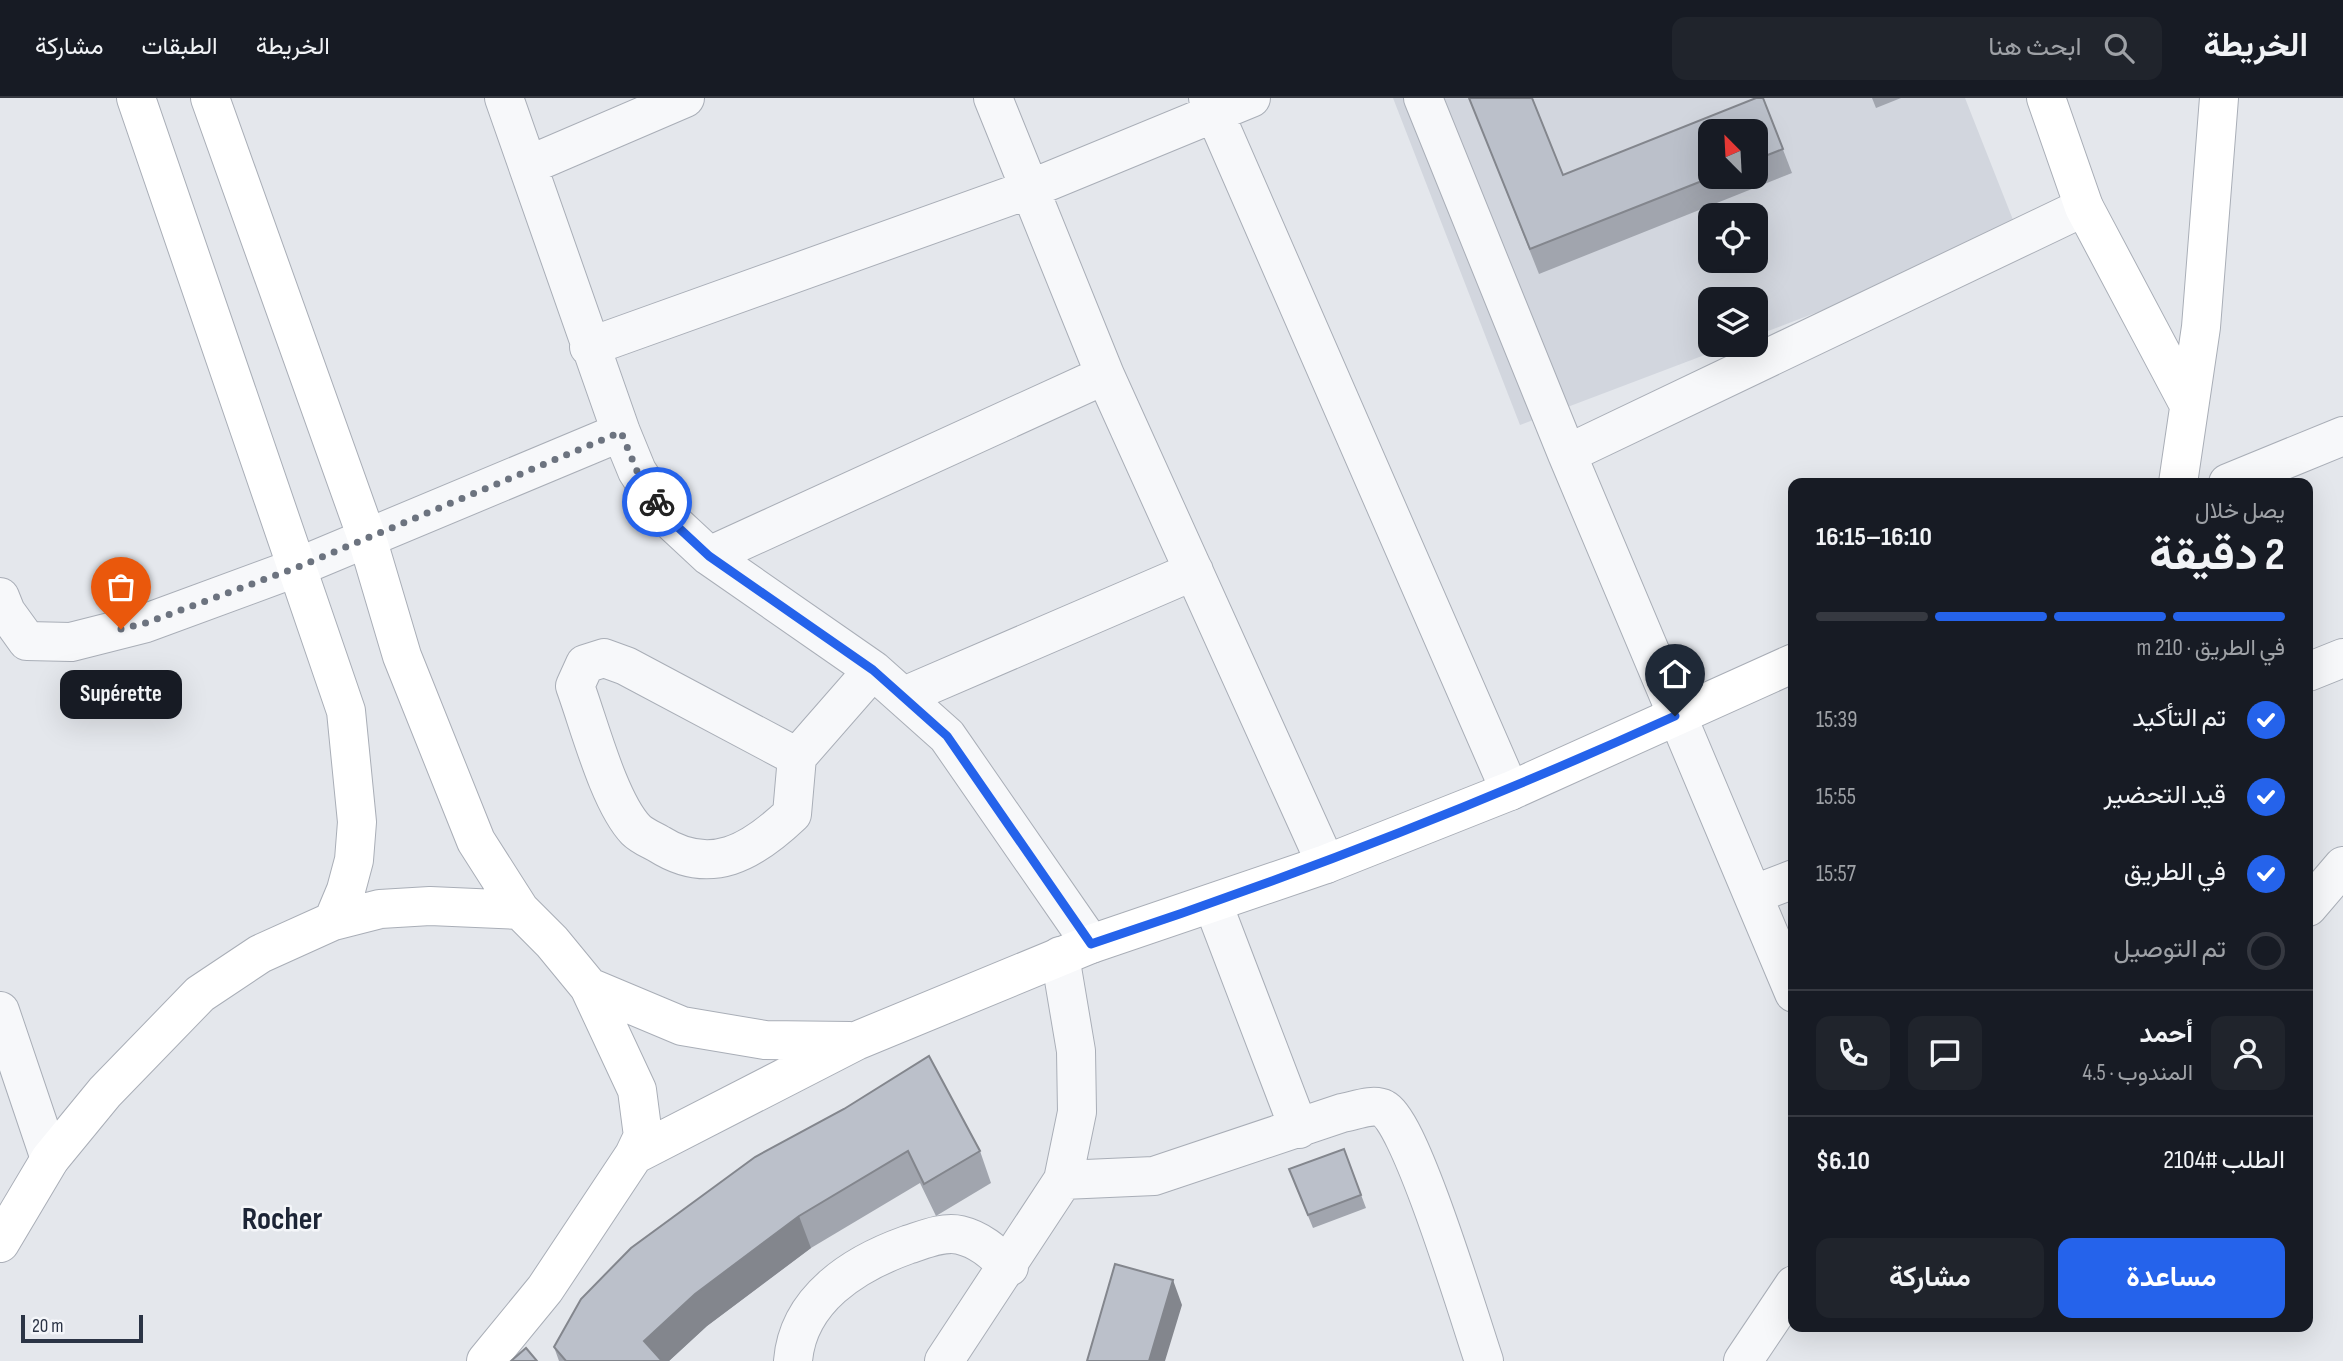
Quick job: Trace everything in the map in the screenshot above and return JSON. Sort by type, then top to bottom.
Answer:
[{"type":"main road","points":[[136,98],[346,711],[357,822],[354,860],[346,890],[333,921]]},
{"type":"main road","points":[[210,98],[367,537],[402,656],[471,829],[520,910],[552,942],[589,987],[637,1090],[643,1136],[634,1156],[545,1289],[486,1361]]},
{"type":"main road","points":[[2046,98],[2084,207],[2189,405]]},
{"type":"main road","points":[[2179,478],[2201,327],[2219,98]]},
{"type":"main road","points":[[634,1156],[856,1041],[1075,950],[1326,864],[1510,791],[1788,666]]},
{"type":"main road","points":[[0,1243],[50,1159],[105,1092],[200,994],[260,954],[333,921],[380,909],[430,906],[520,910]]},
{"type":"main road","points":[[589,987],[682,1026],[765,1040],[856,1041]]},
{"type":"street","points":[[504,98],[621,432],[637,471],[666,516],[709,556],[873,670],[947,736],[1075,950],[1077,1100],[1072,1148],[1063,1180],[1009,1266],[944,1361]]},
{"type":"street","points":[[529,165],[685,98]]},
{"type":"street","points":[[993,98],[1105,375],[1326,864]]},
{"type":"street","points":[[589,347],[1030,189],[1211,106],[1251,98]]},
{"type":"street","points":[[1423,98],[1675,716],[1755,894],[1788,978]]},
{"type":"street","points":[[1211,106],[1510,791]]},
{"type":"street","points":[[1567,454],[2084,207]]},
{"type":"street","points":[[709,556],[1105,375]]},
{"type":"street","points":[[0,597],[6,612],[27,641],[71,642],[146,623],[298,567],[621,432]]},
{"type":"street","points":[[2240,478],[2343,436]]},
{"type":"street","points":[[904,696],[1194,571]]},
{"type":"street","points":[[797,757],[626,666],[604,658],[585,664],[575,686],[615,797],[636,830],[677,856],[720,860],[763,841],[792,814],[797,757],[873,670]]},
{"type":"street","points":[[2313,670],[2343,658]]},
{"type":"street","points":[[2313,901],[2343,866]]},
{"type":"street","points":[[1755,894],[1788,881]]},
{"type":"street","points":[[1213,904],[1299,1129]]},
{"type":"street","points":[[0,1012],[50,1159]]},
{"type":"street","points":[[1063,1180],[1154,1175],[1342,1113],[1372,1107],[1384,1109],[1395,1119],[1425,1186],[1484,1361]]},
{"type":"street","points":[[793,1361],[798,1333],[815,1305],[842,1277],[867,1261],[930,1237],[958,1234],[986,1245],[1009,1266]]},
{"type":"street","points":[[1743,1361],[1788,1294]]},
{"type":"shaded area","points":[[1393,98],[1965,98],[2019,235],[1768,331],[1768,287],[1698,287],[1699,357],[1520,425]]},
{"type":"building","points":[[1469,98],[1532,98],[1563,175],[1698,121],[1698,183],[1530,249]]},
{"type":"building","points":[[1756,98],[1763,98],[1783,149],[1768,155],[1768,119],[1703,119]]},
{"type":"building","points":[[929,1056],[980,1151],[924,1184],[908,1151],[799,1216],[695,1294],[644,1341],[662,1361],[566,1361],[554,1347],[581,1299],[631,1248],[755,1157],[844,1109]]},
{"type":"building","points":[[1344,1149],[1361,1195],[1308,1215],[1289,1169]]},
{"type":"building","points":[[1115,1264],[1173,1280],[1149,1361],[1087,1361]]},
{"type":"building","points":[[526,1348],[537,1361],[511,1361]]},
{"type":"way so far","points":[[121,629],[146,623],[298,567],[621,432],[637,471],[657,502]]},
{"type":"place","name":"Supérette","points":[[121,629]]},
{"type":"district","name":"Rocher","points":[[282,1219]]},
{"type":"route","points":[[657,502],[666,516],[709,556],[873,670],[947,736],[1091,944],[1326,864],[1510,791],[1675,716]]}]
